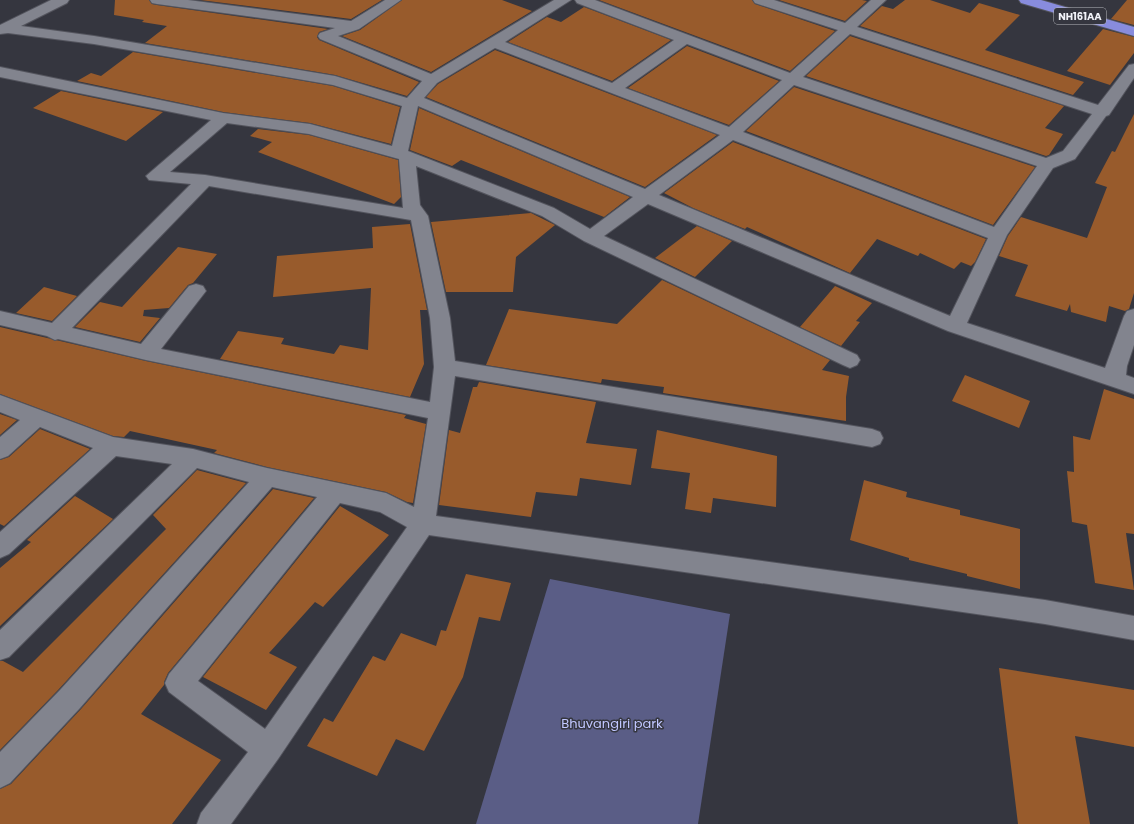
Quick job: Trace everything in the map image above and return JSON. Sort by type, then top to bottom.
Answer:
[{"type":"highway","name":"NH161AA","points":[[1026,0],[1134,32]]},
{"type":"street","points":[[2,30],[62,0]]},
{"type":"street","points":[[157,0],[354,26]]},
{"type":"street","points":[[394,0],[354,26],[325,36],[432,80]]},
{"type":"street","points":[[212,824],[268,749],[423,524],[440,412],[444,367],[440,318],[419,216],[411,206],[403,155],[410,104],[432,80],[564,0]]},
{"type":"street","points":[[582,0],[792,78],[1047,164]]},
{"type":"street","points":[[760,0],[1102,112]]},
{"type":"street","points":[[590,237],[731,134],[846,28],[879,0]]},
{"type":"street","points":[[2,30],[94,40],[268,69],[335,81],[410,104],[419,100],[648,195],[956,326],[1125,383]]},
{"type":"street","points":[[615,88],[686,38]]},
{"type":"street","points":[[494,43],[998,235]]},
{"type":"street","points":[[956,326],[998,235],[1047,164],[1069,155],[1134,68]]},
{"type":"street","points":[[0,72],[224,118],[310,128],[403,155],[548,212],[590,237],[850,360]]},
{"type":"street","points":[[224,118],[155,176],[205,180],[419,216]]},
{"type":"street","points":[[54,333],[205,180]]},
{"type":"street","points":[[146,353],[196,291]]},
{"type":"street","points":[[1125,383],[1116,366],[1134,316]]},
{"type":"street","points":[[0,318],[54,333],[146,353],[440,412]]},
{"type":"street","points":[[444,367],[872,438]]},
{"type":"street","points":[[0,403],[111,446],[193,458],[267,477],[386,503],[423,524],[662,560],[1045,612],[1134,628]]},
{"type":"street","points":[[0,450],[36,418]]},
{"type":"street","points":[[0,547],[111,446]]},
{"type":"street","points":[[0,648],[193,458]]},
{"type":"street","points":[[0,772],[70,699],[267,477]]},
{"type":"street","points":[[268,749],[179,683],[336,492]]},
{"type":"green space","name":"Bhuvangiri park","points":[[550,579],[730,614],[698,824],[476,824]]},
{"type":"building","points":[[115,0],[149,0],[152,4],[157,5],[328,29],[319,32],[317,37],[319,40],[419,82],[407,96],[335,75],[145,43],[167,26],[142,22],[144,20],[114,15]]},
{"type":"building","points":[[200,0],[382,0],[351,19]]},
{"type":"building","points":[[402,0],[502,0],[532,11],[431,72],[342,36],[360,30]]},
{"type":"building","points":[[599,0],[752,0],[755,4],[835,31],[790,71]]},
{"type":"building","points":[[779,0],[862,0],[867,1],[845,21]]},
{"type":"building","points":[[905,0],[930,0],[970,13],[979,3],[1020,15],[985,50],[1084,82],[1073,95],[860,26],[882,6],[893,9]]},
{"type":"building","points":[[1127,0],[1134,0],[1134,25],[1111,19]]},
{"type":"building","points":[[584,7],[671,40],[612,81],[508,42],[547,17],[561,22]]},
{"type":"building","points":[[1103,29],[1134,37],[1134,53],[1110,85],[1067,71]]},
{"type":"building","points":[[850,36],[1064,106],[1045,128],[1063,134],[1049,155],[1046,156],[806,76]]},
{"type":"building","points":[[687,46],[779,81],[729,125],[628,88]]},
{"type":"building","points":[[495,50],[717,135],[645,187],[426,97],[438,84]]},
{"type":"building","points":[[133,52],[333,86],[400,107],[391,144],[310,123],[223,112],[77,81],[91,73],[101,76]]},
{"type":"building","points":[[794,87],[1035,167],[993,225],[746,131]]},
{"type":"building","points":[[61,91],[163,112],[126,141],[33,108]]},
{"type":"building","points":[[419,108],[630,197],[604,217],[461,160],[452,166],[410,150]]},
{"type":"building","points":[[1134,114],[1134,293],[1129,309],[1125,311],[1109,306],[1106,322],[1071,312],[1070,304],[1067,311],[1015,296],[1028,265],[999,256],[1008,236],[1021,217],[1087,238],[1107,187],[1095,183],[1112,151],[1115,152]]},
{"type":"building","points":[[258,129],[309,135],[398,160],[401,197],[394,204],[258,152],[272,142],[250,136]]},
{"type":"building","points":[[733,142],[986,239],[975,262],[971,266],[961,262],[954,269],[920,253],[918,256],[877,239],[850,273],[747,227],[745,229],[693,208],[664,193]]},
{"type":"building","points":[[531,213],[555,225],[516,257],[513,292],[446,292],[431,222]]},
{"type":"building","points":[[410,224],[427,310],[420,310],[424,364],[410,397],[220,359],[238,331],[284,338],[281,344],[334,354],[340,345],[368,350],[371,288],[273,297],[277,256],[373,248],[372,227]]},
{"type":"building","points":[[697,226],[732,241],[695,277],[655,258]]},
{"type":"building","points":[[178,247],[217,254],[193,283],[188,285],[169,308],[144,310],[143,316],[160,318],[140,342],[75,327],[100,302],[122,307]]},
{"type":"building","points":[[662,280],[830,360],[822,370],[849,376],[846,397],[846,421],[663,393],[664,387],[602,379],[601,383],[486,365],[509,309],[617,324]]},
{"type":"building","points":[[835,286],[872,303],[856,321],[860,322],[841,346],[800,327]]},
{"type":"building","points":[[44,287],[77,296],[52,321],[16,313]]},
{"type":"building","points":[[0,327],[146,361],[406,415],[404,418],[426,424],[413,503],[407,502],[386,492],[267,467],[214,453],[217,450],[130,431],[124,437],[113,436],[0,394]]},
{"type":"building","points":[[965,375],[1030,401],[1019,428],[952,401]]},
{"type":"building","points":[[479,382],[596,402],[586,443],[637,449],[631,485],[580,478],[577,496],[536,492],[531,517],[439,505],[449,430],[460,433],[473,387],[477,387]]},
{"type":"building","points":[[1104,389],[1134,399],[1134,534],[1126,533],[1134,590],[1095,583],[1087,525],[1072,522],[1067,471],[1074,472],[1073,436],[1090,440]]},
{"type":"building","points":[[0,414],[17,420],[0,435]]},
{"type":"building","points":[[40,429],[90,449],[4,526],[0,524],[0,460],[9,457]]},
{"type":"building","points":[[657,430],[777,456],[776,507],[713,498],[711,513],[685,509],[690,473],[651,468]]},
{"type":"building","points":[[197,470],[246,483],[59,689],[0,750],[0,661],[3,661],[23,672],[166,529],[153,515]]},
{"type":"building","points":[[864,480],[907,492],[906,497],[960,510],[960,515],[1020,529],[1020,589],[909,560],[909,558],[850,540]]},
{"type":"building","points":[[273,489],[314,498],[168,673],[164,685],[141,714],[221,760],[172,824],[0,824],[0,789],[11,784],[81,709]]},
{"type":"building","points":[[75,496],[113,519],[0,626],[0,568],[31,542],[27,540]]},
{"type":"building","points":[[340,506],[389,535],[323,607],[315,602],[269,653],[297,667],[266,710],[203,677]]},
{"type":"building","points":[[466,574],[511,583],[500,621],[479,617],[463,677],[424,751],[396,739],[377,776],[307,746],[324,718],[333,722],[373,656],[385,661],[401,633],[436,646],[441,630],[446,631]]},
{"type":"building","points":[[999,668],[1134,690],[1134,747],[1075,736],[1090,824],[1018,824]]}]
